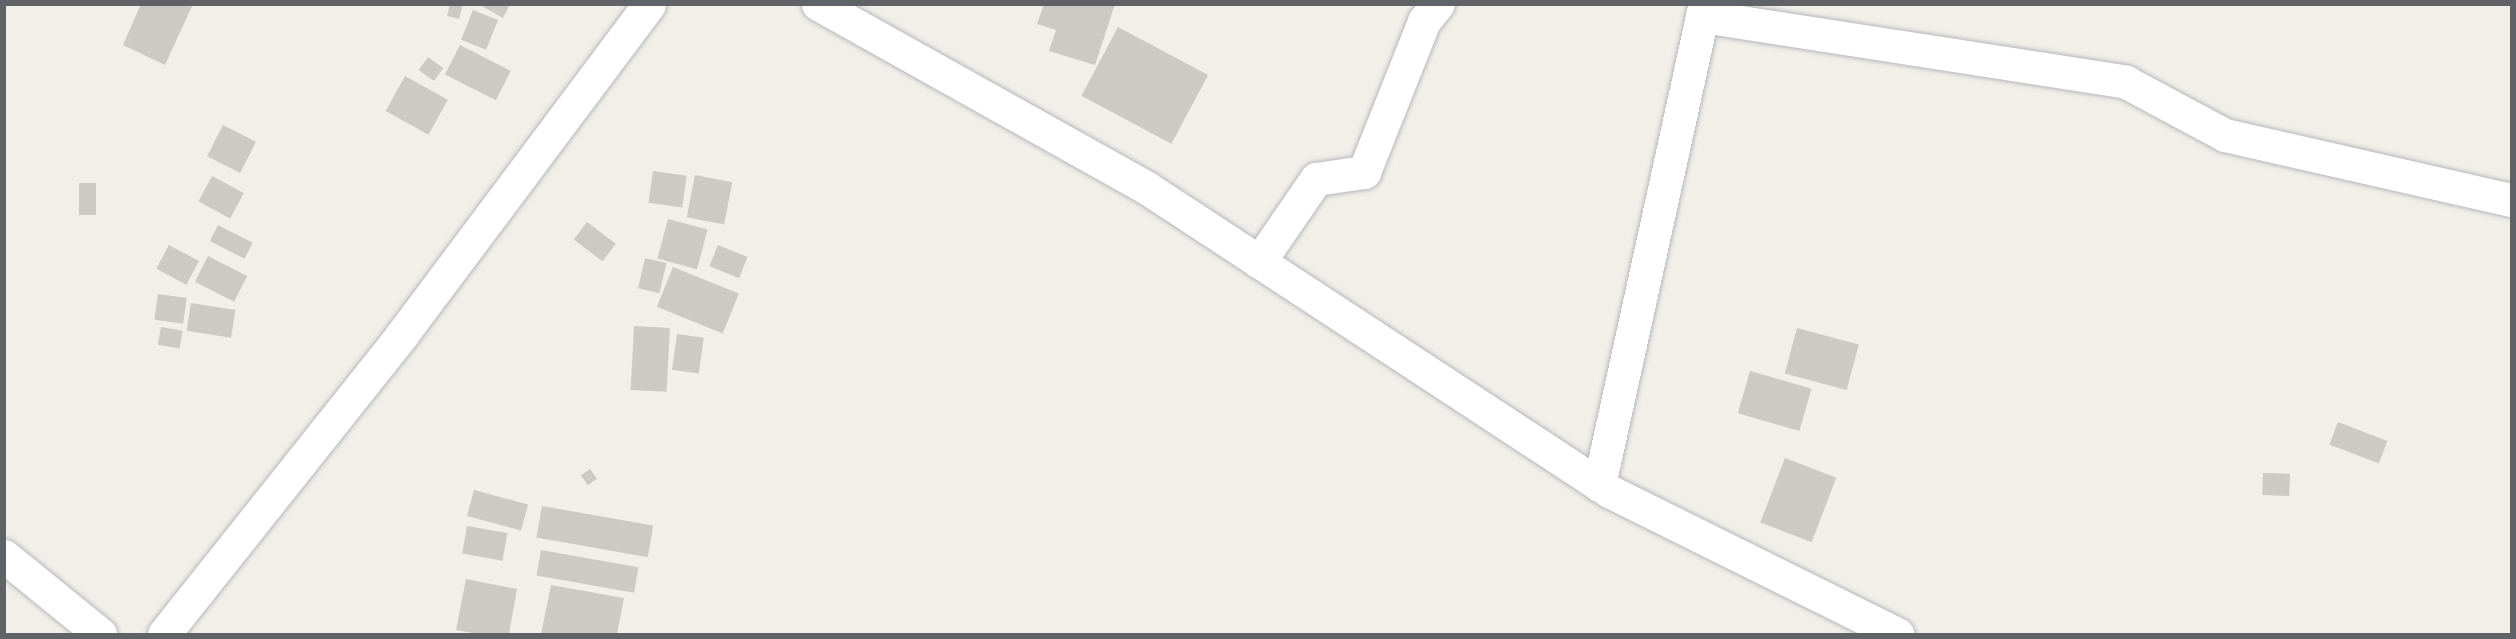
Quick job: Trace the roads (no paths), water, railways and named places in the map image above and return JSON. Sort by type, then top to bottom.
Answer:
[{"type":"street","points":[[164,634],[400,336],[650,4]]},
{"type":"street","points":[[818,4],[1148,188],[1599,485],[1897,634]]},
{"type":"street","points":[[1259,262],[1316,179],[1364,172],[1424,21],[1438,4]]},
{"type":"street","points":[[1599,485],[1704,10],[2126,82],[2225,135],[2511,200]]},
{"type":"street","points":[[4,556],[100,634]]}]
